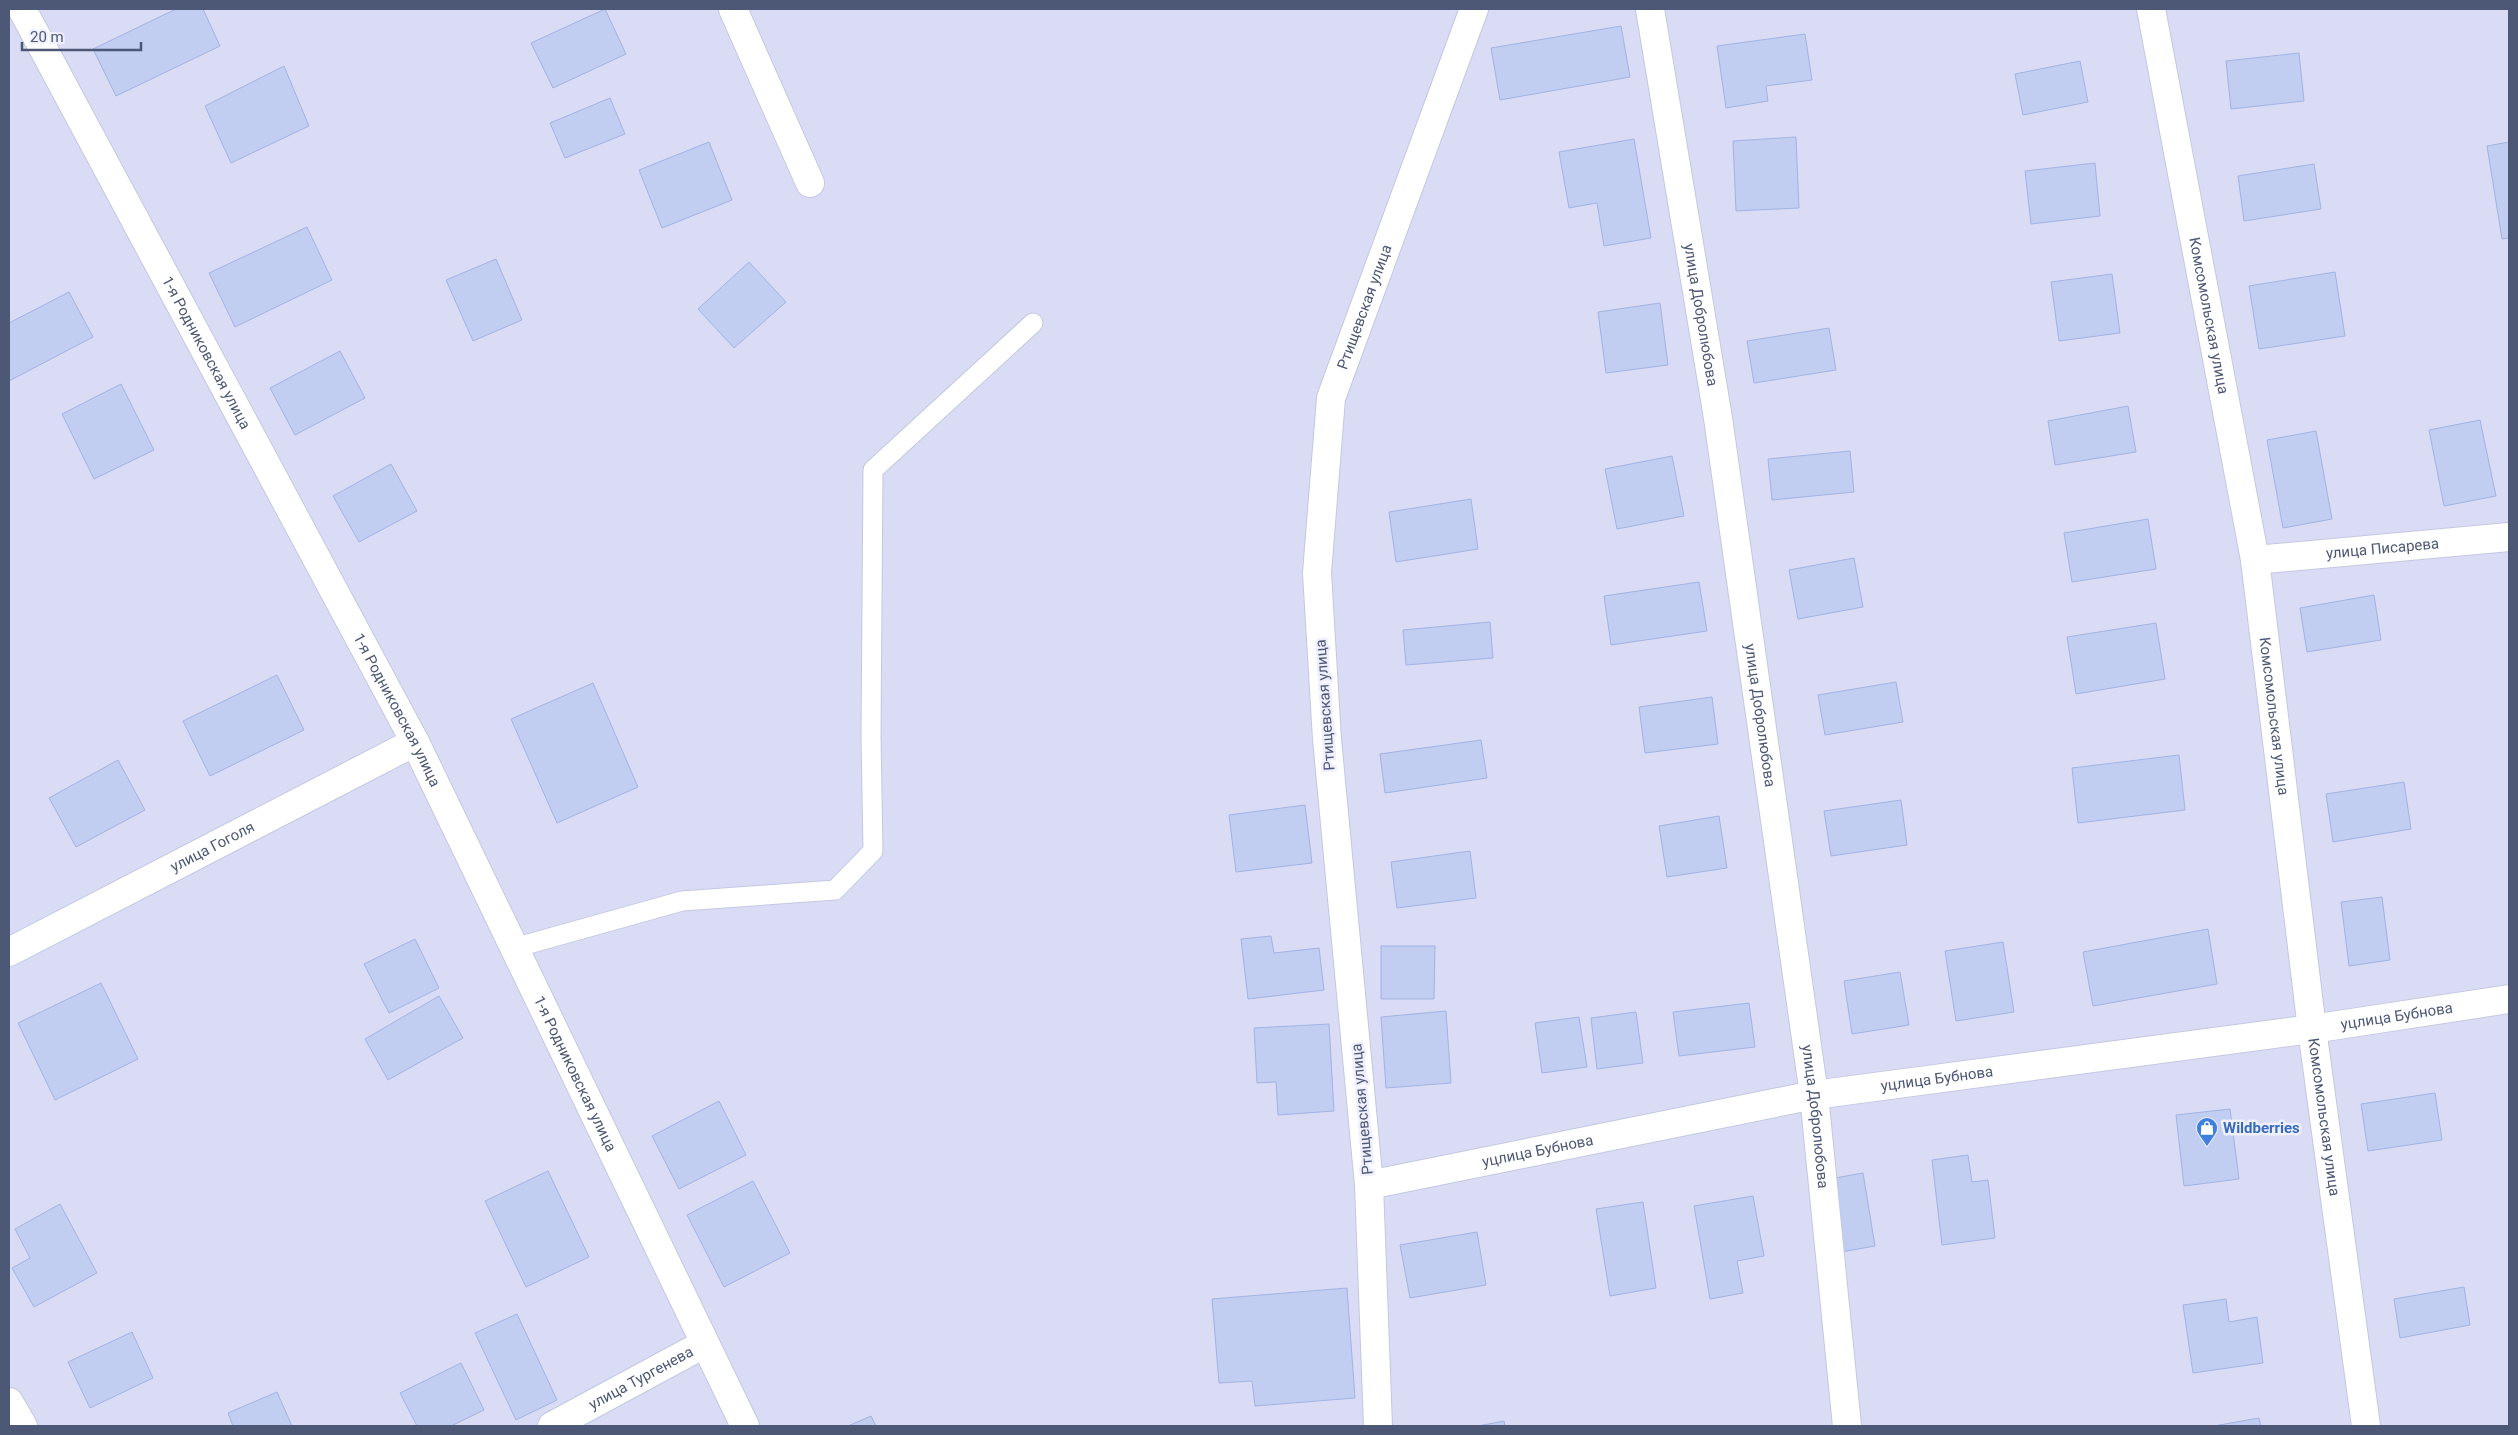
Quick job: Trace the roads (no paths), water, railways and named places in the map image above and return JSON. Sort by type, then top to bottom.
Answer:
[{"type":"street","name":"1-я Родниковская улица","points":[[22,9],[415,742],[745,1426]]},
{"type":"street","points":[[733,9],[810,183]]},
{"type":"street","name":"Ртищевская улица","points":[[1378,1426],[1369,1185],[1327,739],[1317,573],[1331,398],[1474,9]]},
{"type":"street","name":"улица Добролюбова","points":[[1650,9],[1718,418],[1814,1095],[1847,1426]]},
{"type":"street","name":"Комсомольская улица","points":[[2151,9],[2255,560],[2312,1029],[2366,1426]]},
{"type":"street","name":"улица Писарева","points":[[2255,560],[2509,537]]},
{"type":"street","name":"улица Гоголя","points":[[9,952],[415,742]]},
{"type":"street","name":"уцлица Бубнова","points":[[1369,1185],[1814,1095],[2312,1029],[2509,999]]},
{"type":"street","name":"улица Тургенева","points":[[552,1426],[704,1344]]},
{"type":"street","points":[[9,1402],[23,1426]]},
{"type":"lane","points":[[514,948],[682,901],[835,890],[873,852],[871,736],[873,470],[1033,323]]},
{"type":"place","name":"Wildberries","points":[[2207,1147]]}]
